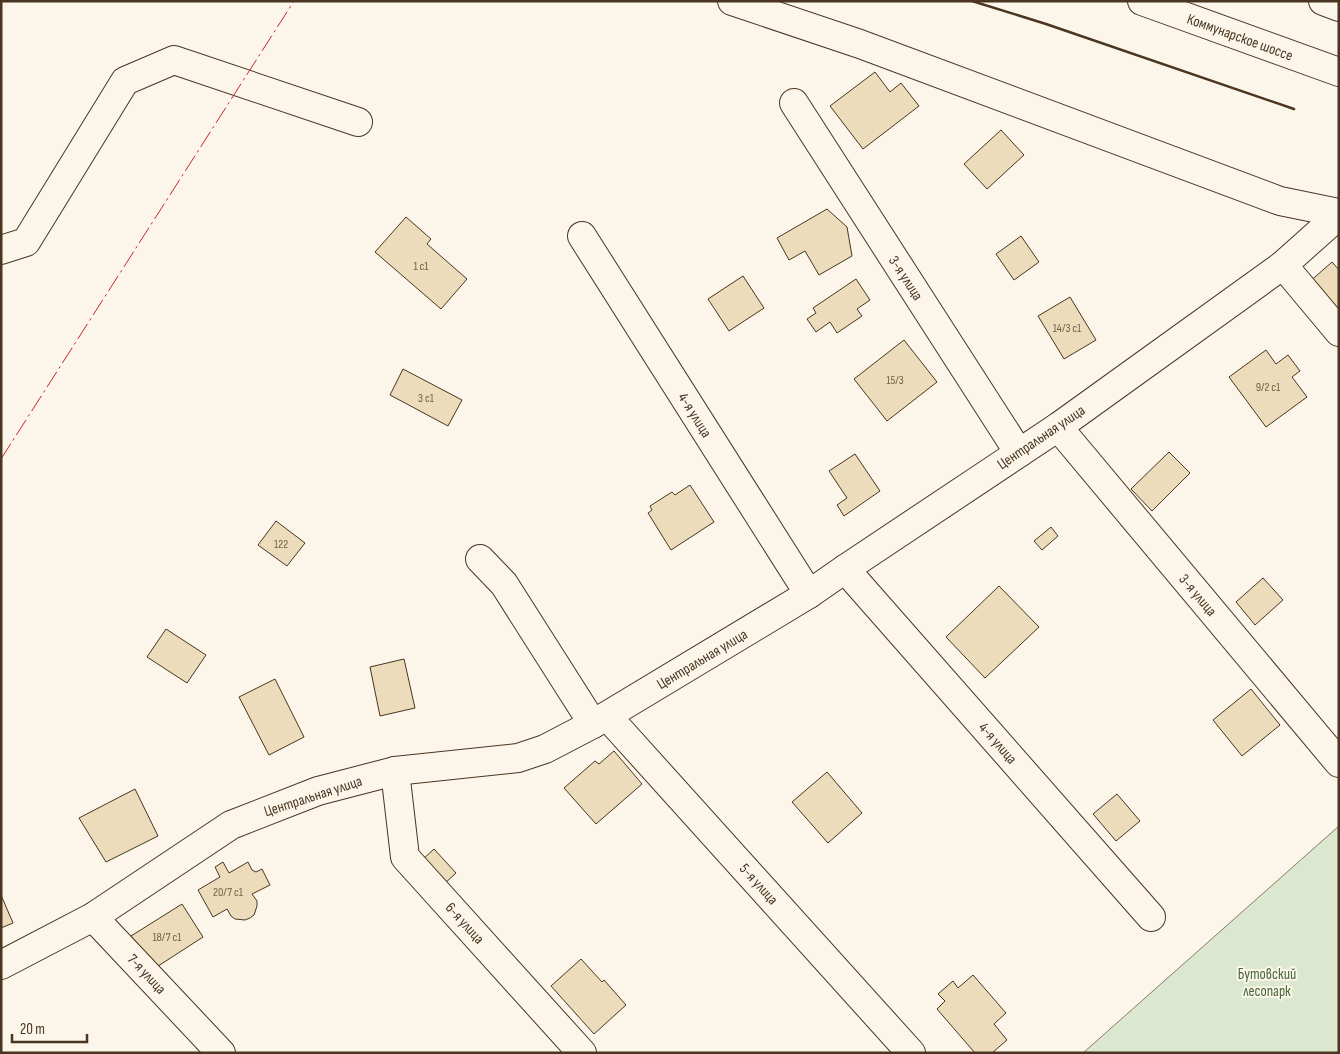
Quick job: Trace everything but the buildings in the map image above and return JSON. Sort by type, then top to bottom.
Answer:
[{"type":"street","points":[[732,1],[860,44],[1280,201],[1339,214]]},
{"type":"street","name":"Коммунарское шоссе","points":[[1142,1],[1339,72]]},
{"type":"street","points":[[1323,1],[1339,7]]},
{"type":"street","points":[[1,250],[26,242],[125,81],[174,60],[358,122]]},
{"type":"street","name":"3-я улица","points":[[794,103],[1019,453]]},
{"type":"street","name":"Центральная улица","points":[[1,966],[93,917],[231,825],[318,791],[395,770],[518,758],[545,749],[600,720],[809,594],[1058,427],[1283,266],[1339,214]]},
{"type":"street","name":"4-я улица","points":[[582,236],[809,594]]},
{"type":"street","points":[[1283,266],[1339,332]]},
{"type":"street","name":"3-я улица","points":[[1058,427],[1339,763]]},
{"type":"street","name":"5-я улица","points":[[480,559],[504,584],[600,720],[911,1053]]},
{"type":"street","name":"4-я улица","points":[[845,569],[1151,917]]},
{"type":"street","name":"6-я улица","points":[[395,770],[405,857],[582,1053]]},
{"type":"street","name":"7-я улица","points":[[93,917],[221,1053]]},
{"type":"green space","name":"Бутовский лесопарк","points":[[1339,826],[1339,1053],[1083,1053]]},
{"type":"wall","points":[[972,1],[1046,24],[1294,109]]},
{"type":"power","points":[[1,459],[294,1]]}]
